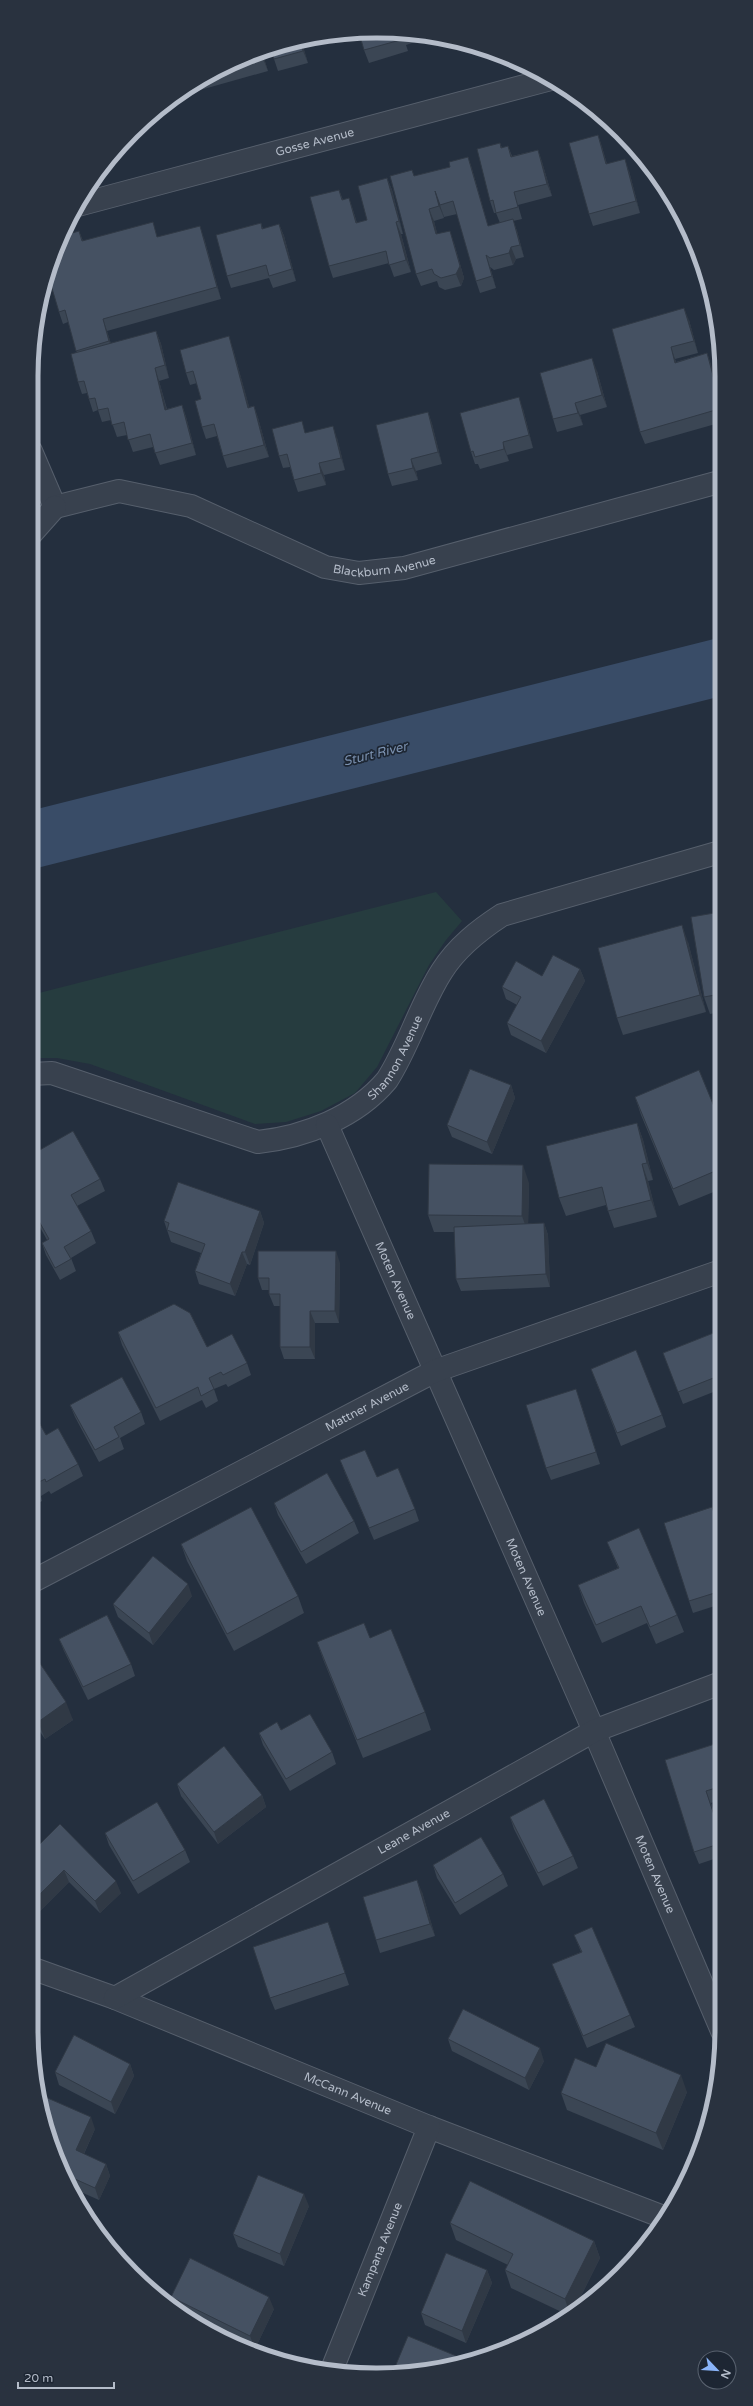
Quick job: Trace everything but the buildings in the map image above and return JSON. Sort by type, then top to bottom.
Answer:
[{"type":"street","name":"Gosse Avenue","points":[[85,204],[543,81]]},
{"type":"street","points":[[38,467],[55,507],[38,526]]},
{"type":"street","name":"Blackburn Avenue","points":[[55,507],[119,491],[191,506],[326,567],[359,574],[404,568],[715,483]]},
{"type":"street","name":"Shannon Avenue","points":[[38,1074],[52,1073],[258,1142],[273,1140],[327,1125],[376,1093],[386,1080],[442,971],[468,940],[483,927],[502,915],[715,853]]},
{"type":"street","name":"Moten Avenue","points":[[327,1125],[594,1731],[715,2015]]},
{"type":"street","name":"Mattner Avenue","points":[[38,1578],[435,1371],[715,1274]]},
{"type":"street","name":"Leane Avenue","points":[[115,1998],[594,1731],[715,1685]]},
{"type":"street","name":"McCann Avenue","points":[[38,1970],[115,1998],[429,2127],[660,2216]]},
{"type":"street","name":"Kampana Avenue","points":[[333,2365],[429,2127]]},
{"type":"green space","points":[[436,892],[462,921],[446,940],[429,965],[377,1067],[355,1093],[321,1111],[286,1122],[255,1124],[90,1064],[57,1058],[38,1058],[38,993]]},
{"type":"waterway","name":"Sturt River","points":[[38,838],[715,668]]}]
